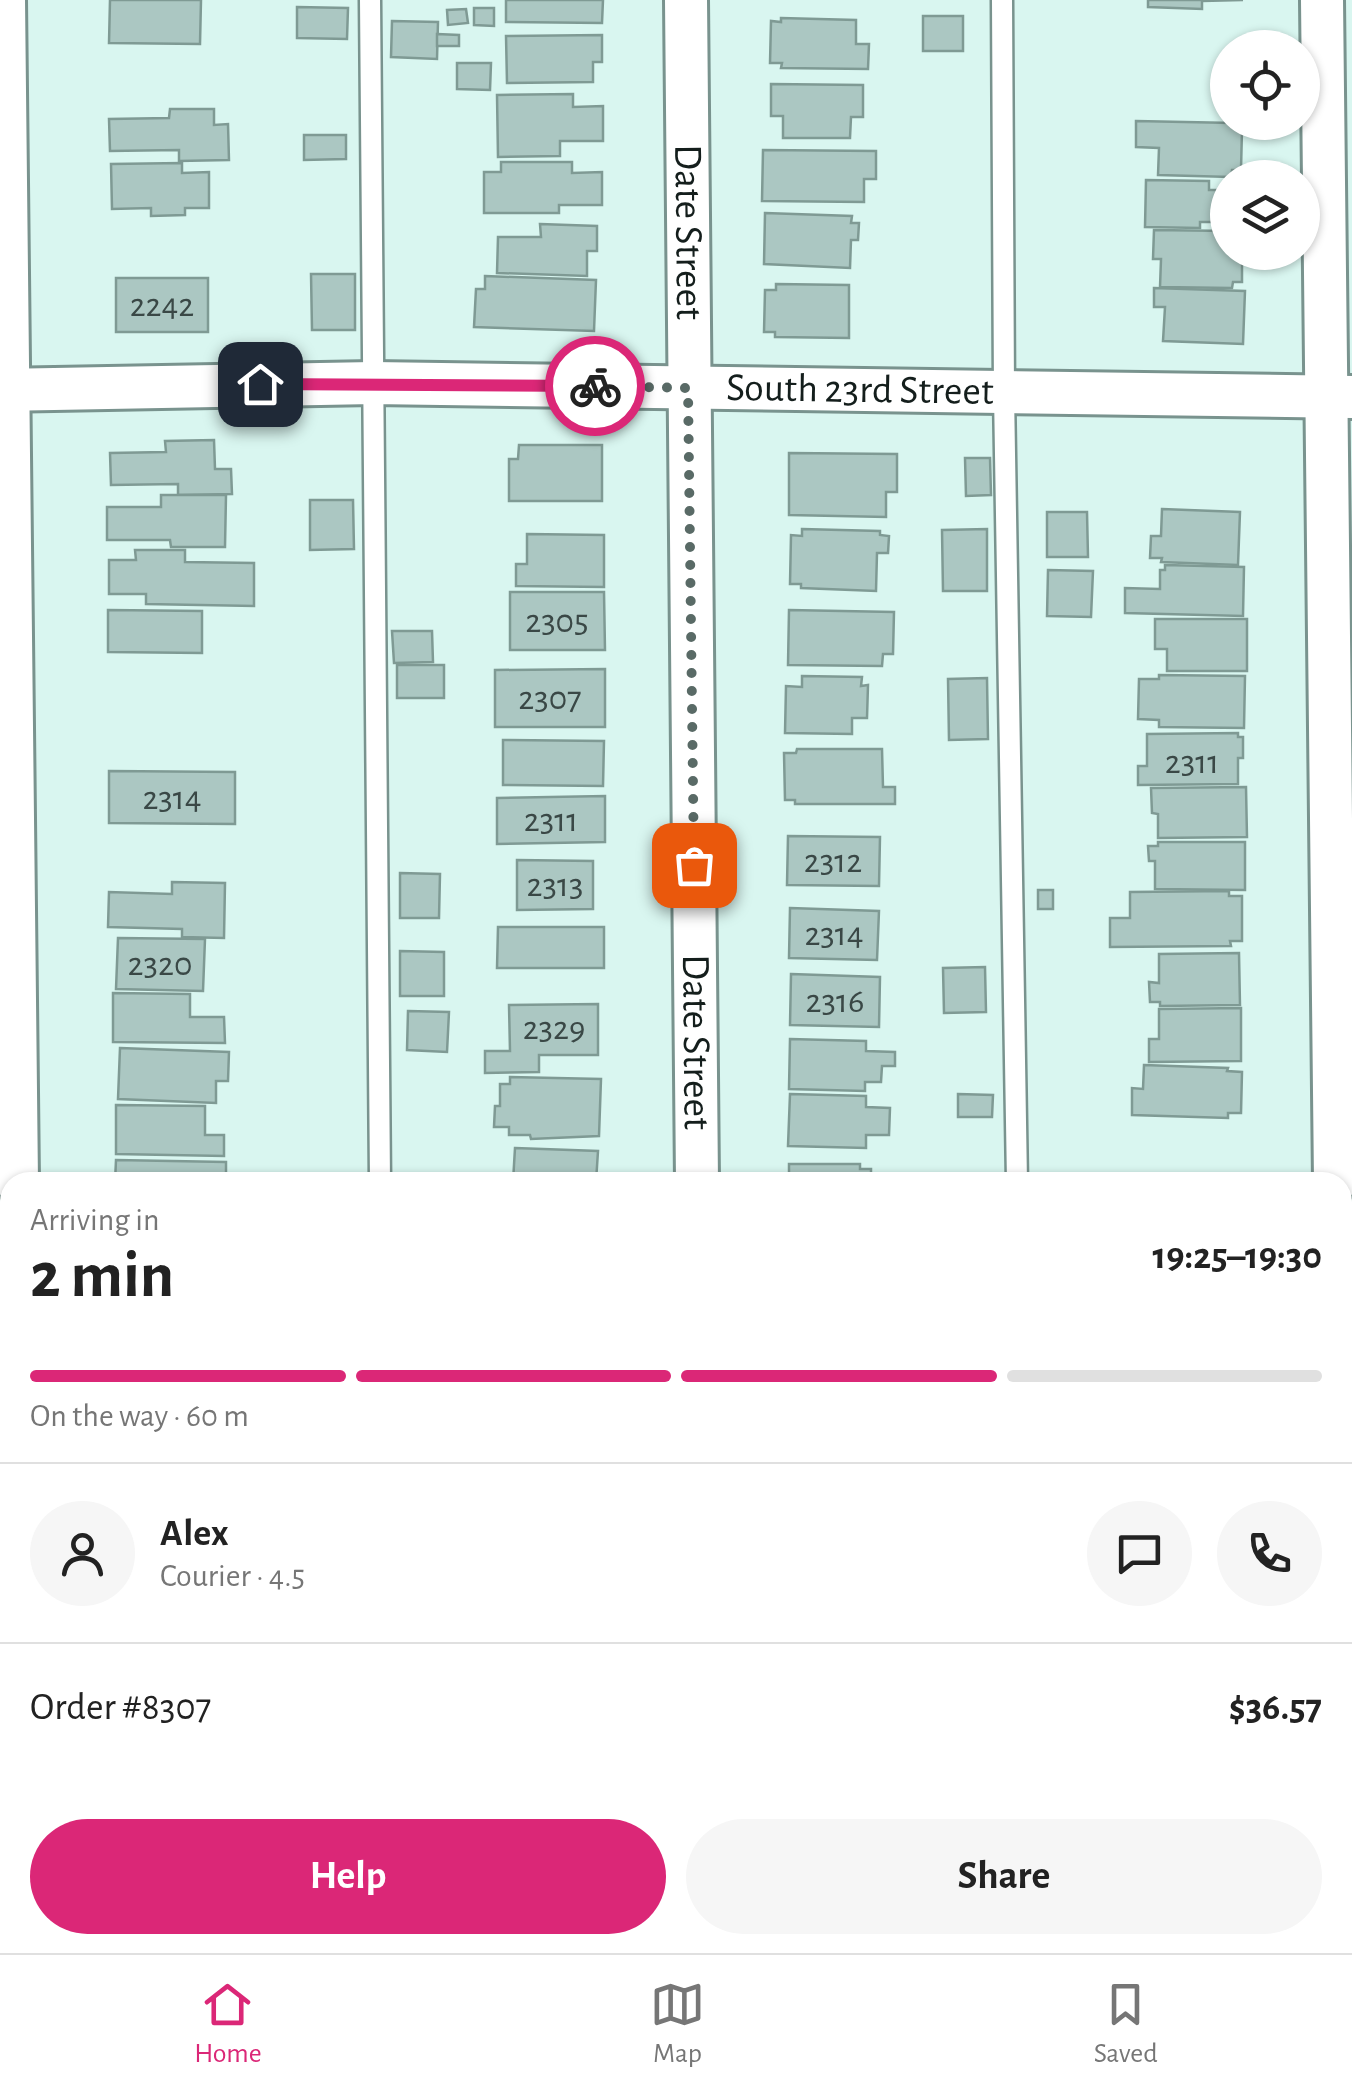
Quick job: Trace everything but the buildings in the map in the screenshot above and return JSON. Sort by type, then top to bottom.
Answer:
[{"type":"street","points":[[4,0],[7,954],[16,1172]]},
{"type":"street","name":"Date Street","points":[[686,0],[697,1172]]},
{"type":"street","points":[[1322,0],[1339,397],[1336,1172]]},
{"type":"street","name":"South 23rd Street","points":[[4,389],[374,383],[1339,397]]},
{"type":"lane","points":[[370,0],[380,1172]]},
{"type":"lane","points":[[1002,0],[1017,1172]]},
{"type":"way so far","points":[[595,386],[688,388],[694,865]]},
{"type":"route","points":[[260,384],[595,386]]}]
